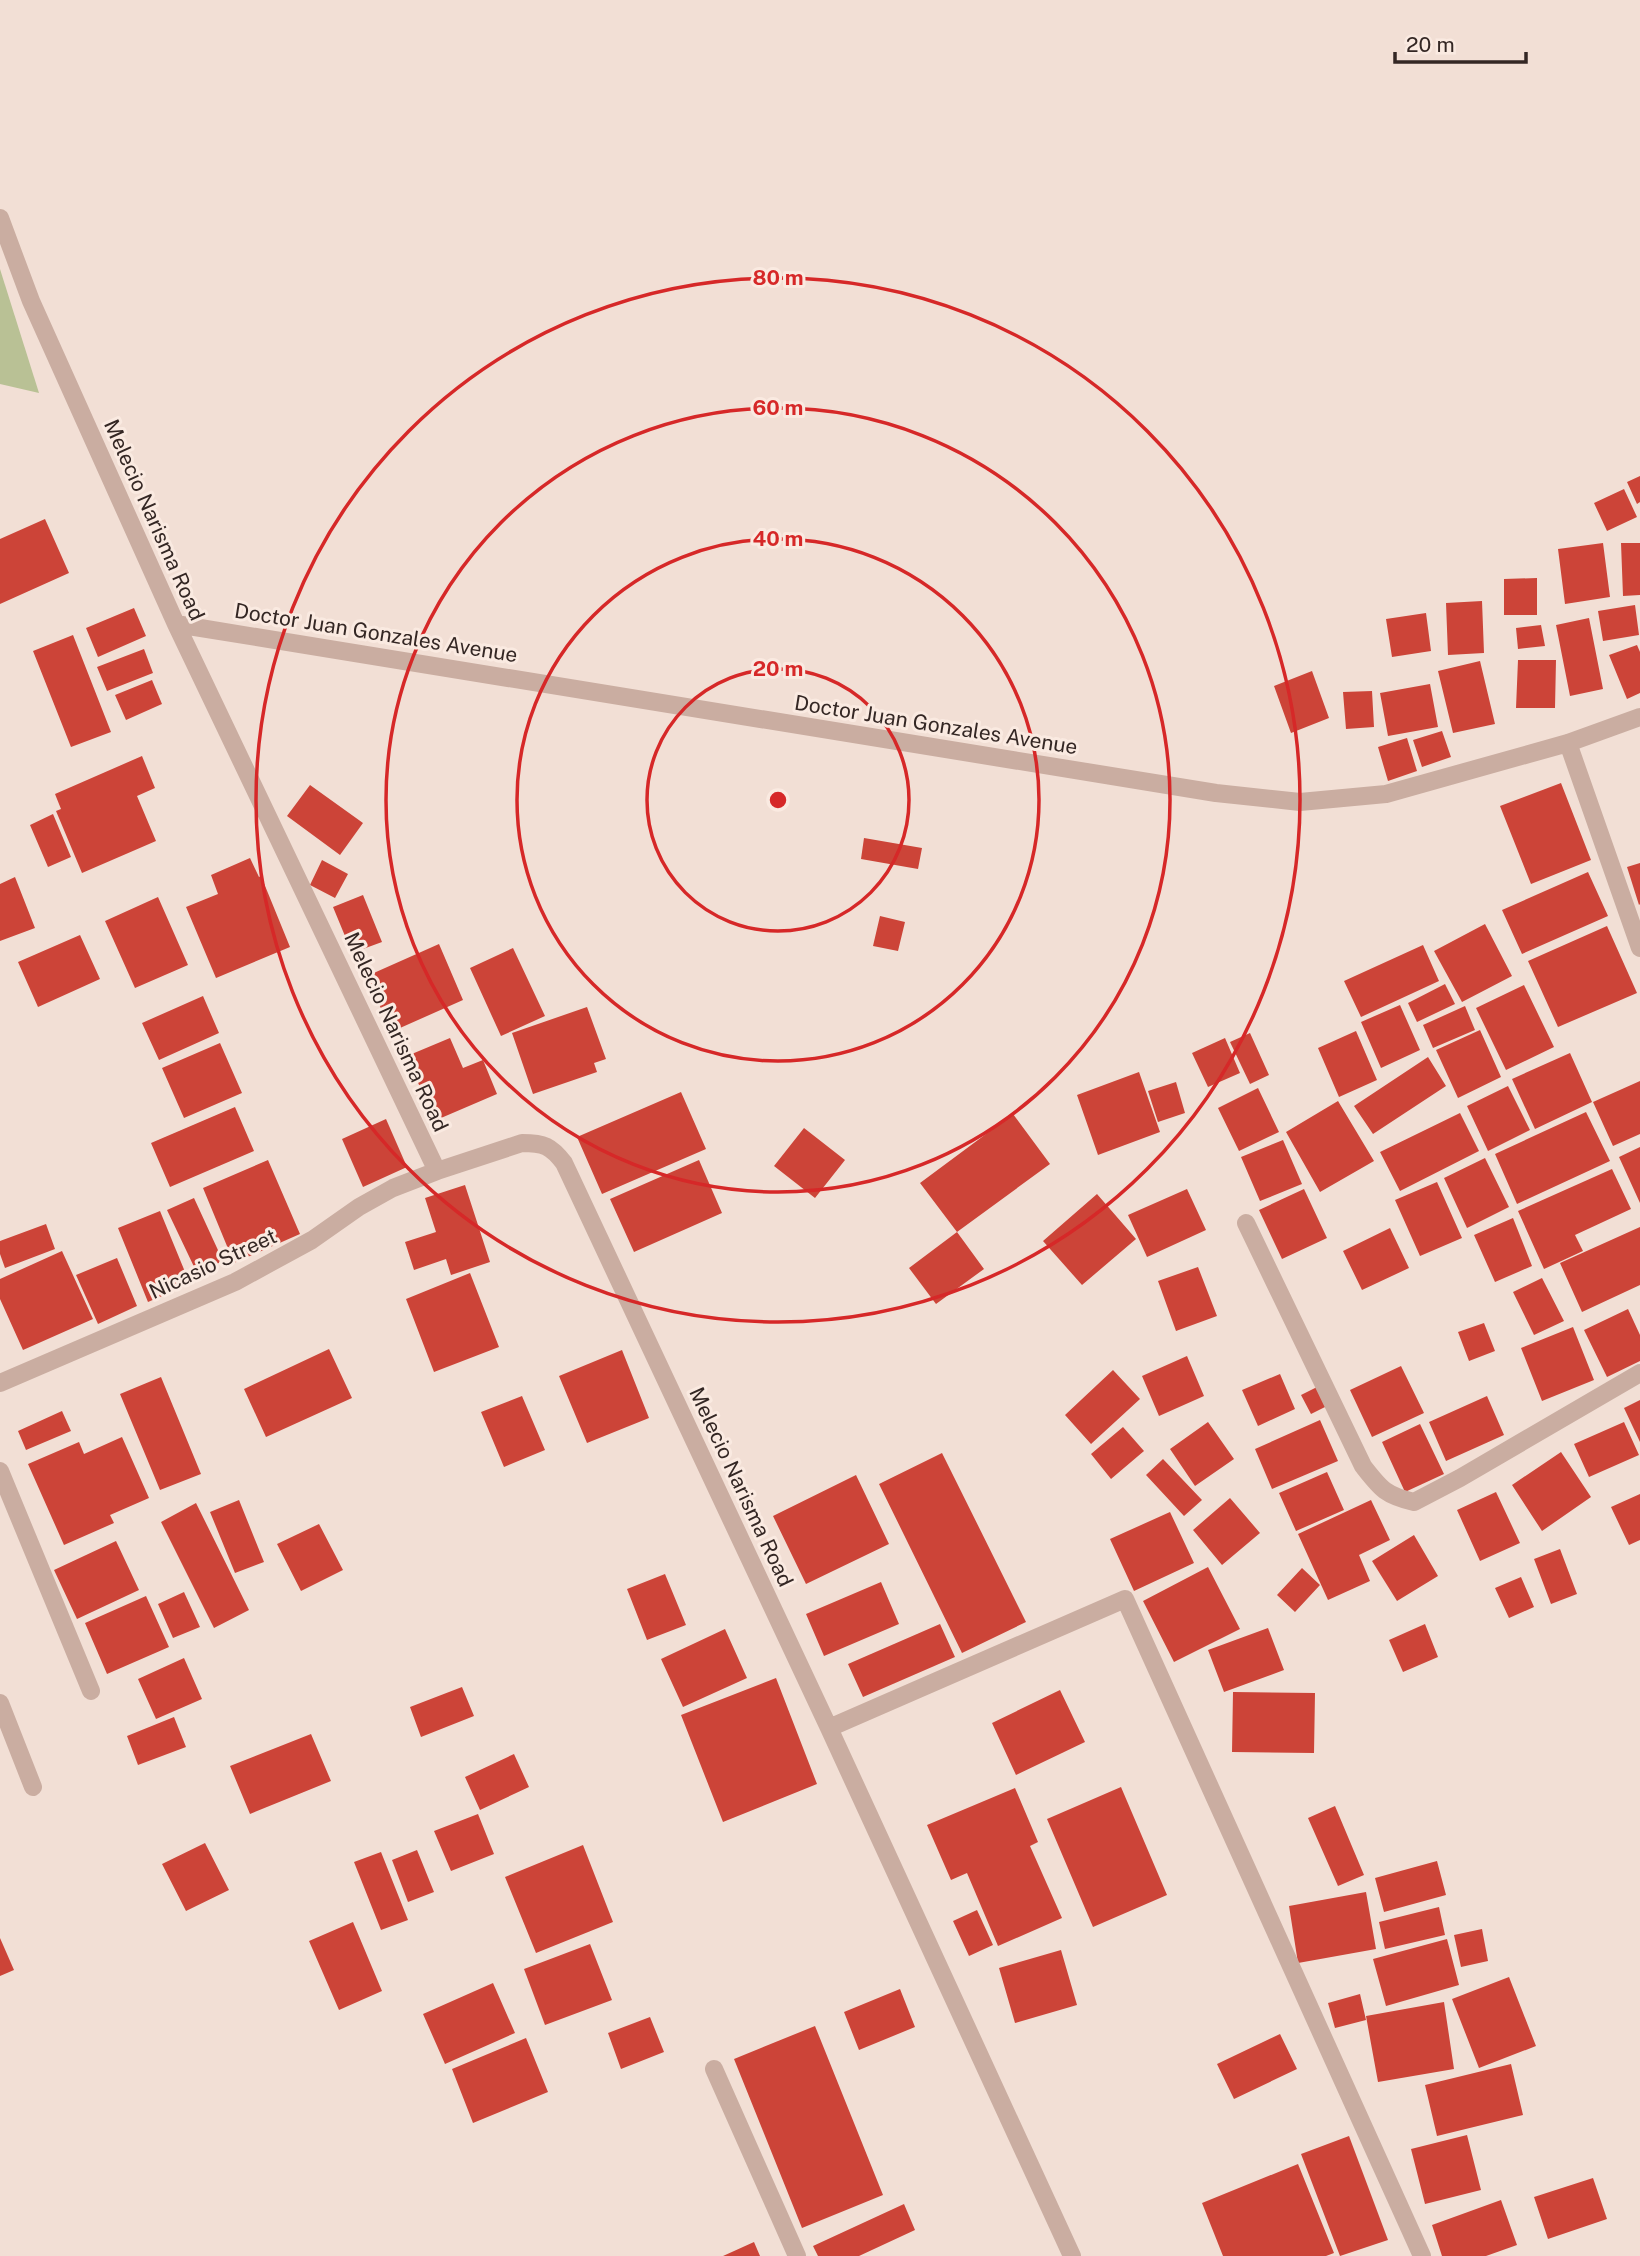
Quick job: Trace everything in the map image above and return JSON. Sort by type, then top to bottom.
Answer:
[{"type":"street","name":"Melecio Narisma Road","points":[[0,218],[31,301],[176,624],[437,1171],[522,1143],[553,1148],[564,1163],[1072,2256]]},
{"type":"street","name":"Doctor Juan Gonzales Avenue","points":[[176,624],[1216,793],[1300,802],[1386,794],[1568,743],[1640,717]]},
{"type":"street","points":[[1568,743],[1640,948]]},
{"type":"street","name":"Nicasio Street","points":[[0,1383],[259,1270],[393,1188],[437,1171]]},
{"type":"street","points":[[1246,1223],[1363,1466],[1391,1496],[1414,1502],[1640,1373]]},
{"type":"street","points":[[0,1471],[91,1691]]},
{"type":"street","points":[[828,1728],[1125,1599],[1422,2256]]},
{"type":"street","points":[[0,1703],[33,1787]]},
{"type":"street","points":[[714,2069],[797,2256]]},
{"type":"green space","points":[[0,269],[39,393],[0,384]]},
{"type":"building","points":[[1640,476],[1640,502],[1637,504],[1627,482]]},
{"type":"building","points":[[1624,489],[1637,517],[1607,531],[1594,503]]},
{"type":"building","points":[[45,519],[69,573],[0,604],[0,539]]},
{"type":"building","points":[[1603,543],[1610,597],[1565,604],[1558,549]]},
{"type":"building","points":[[1621,543],[1640,543],[1640,595],[1623,596]]},
{"type":"building","points":[[1537,578],[1537,615],[1504,615],[1504,579]]},
{"type":"building","points":[[1482,601],[1484,653],[1448,655],[1446,603]]},
{"type":"building","points":[[1635,605],[1639,635],[1603,641],[1598,611]]},
{"type":"building","points":[[134,608],[146,636],[98,657],[86,628]]},
{"type":"building","points":[[1426,613],[1431,651],[1392,657],[1386,619]]},
{"type":"building","points":[[1589,618],[1603,689],[1570,696],[1556,625]]},
{"type":"building","points":[[1541,625],[1545,646],[1518,649],[1516,628]]},
{"type":"building","points":[[73,635],[111,732],[71,747],[33,651]]},
{"type":"building","points":[[1637,645],[1640,652],[1640,693],[1627,699],[1609,655]]},
{"type":"building","points":[[144,649],[153,673],[107,691],[97,667]]},
{"type":"building","points":[[1518,660],[1556,660],[1555,708],[1516,708]]},
{"type":"building","points":[[1480,661],[1495,724],[1453,733],[1438,671]]},
{"type":"building","points":[[1312,671],[1329,718],[1291,733],[1274,686]]},
{"type":"building","points":[[152,680],[162,704],[126,720],[115,695]]},
{"type":"building","points":[[1430,684],[1438,727],[1388,736],[1380,693]]},
{"type":"building","points":[[1372,691],[1374,727],[1346,729],[1343,692]]},
{"type":"building","points":[[1442,731],[1451,757],[1422,767],[1413,740]]},
{"type":"building","points":[[1407,738],[1417,771],[1388,781],[1378,747]]},
{"type":"building","points":[[142,756],[155,788],[137,796],[156,841],[82,873],[56,811],[61,809],[55,794]]},
{"type":"building","points":[[1561,783],[1591,860],[1531,884],[1500,806]]},
{"type":"building","points":[[310,785],[363,823],[340,855],[287,816]]},
{"type":"building","points":[[53,814],[71,857],[48,867],[30,825]]},
{"type":"building","points":[[864,838],[922,848],[918,869],[861,859]]},
{"type":"building","points":[[250,858],[259,877],[261,876],[290,947],[216,978],[186,907],[218,894],[211,875]]},
{"type":"building","points":[[322,860],[348,874],[335,898],[310,885]]},
{"type":"building","points":[[1640,863],[1640,904],[1639,905],[1627,867]]},
{"type":"building","points":[[1588,872],[1608,916],[1522,954],[1502,910]]},
{"type":"building","points":[[15,877],[35,928],[0,941],[0,884]]},
{"type":"building","points":[[363,895],[382,942],[352,953],[333,907]]},
{"type":"building","points":[[158,897],[188,965],[135,988],[105,921]]},
{"type":"building","points":[[880,916],[905,922],[898,951],[873,946]]},
{"type":"building","points":[[1485,924],[1512,976],[1462,1002],[1434,951]]},
{"type":"building","points":[[1607,926],[1637,993],[1558,1027],[1528,961]]},
{"type":"building","points":[[80,935],[100,979],[38,1007],[18,962]]},
{"type":"building","points":[[439,944],[463,1000],[391,1032],[367,976]]},
{"type":"building","points":[[1423,945],[1439,981],[1361,1017],[1344,981]]},
{"type":"building","points":[[513,948],[545,1016],[501,1036],[470,968]]},
{"type":"building","points":[[1445,984],[1455,1004],[1417,1022],[1408,1003]]},
{"type":"building","points":[[1524,985],[1554,1047],[1506,1070],[1476,1008]]},
{"type":"building","points":[[203,996],[219,1033],[159,1060],[142,1023]]},
{"type":"building","points":[[1400,1005],[1420,1050],[1381,1068],[1361,1022]]},
{"type":"building","points":[[1465,1006],[1475,1030],[1433,1048],[1423,1025]]},
{"type":"building","points":[[587,1007],[606,1059],[594,1063],[597,1072],[533,1094],[512,1033]]},
{"type":"building","points":[[1480,1030],[1501,1077],[1458,1098],[1436,1050]]},
{"type":"building","points":[[1356,1031],[1377,1080],[1339,1097],[1318,1048]]},
{"type":"building","points":[[1250,1033],[1269,1075],[1250,1084],[1230,1042]]},
{"type":"building","points":[[450,1038],[463,1068],[483,1060],[497,1094],[434,1121],[407,1056]]},
{"type":"building","points":[[1225,1038],[1240,1073],[1208,1087],[1192,1053]]},
{"type":"building","points":[[220,1043],[242,1093],[184,1118],[162,1068]]},
{"type":"building","points":[[1570,1053],[1592,1102],[1535,1129],[1512,1079]]},
{"type":"building","points":[[1428,1057],[1446,1086],[1373,1134],[1354,1106]]},
{"type":"building","points":[[1139,1072],[1160,1132],[1098,1155],[1077,1095]]},
{"type":"building","points":[[1640,1081],[1640,1134],[1613,1146],[1593,1102]]},
{"type":"building","points":[[1176,1082],[1185,1113],[1158,1122],[1148,1091]]},
{"type":"building","points":[[1508,1086],[1530,1130],[1488,1151],[1467,1106]]},
{"type":"building","points":[[1258,1088],[1279,1132],[1239,1151],[1218,1108]]},
{"type":"building","points":[[681,1092],[706,1149],[602,1194],[577,1137]]},
{"type":"building","points":[[1338,1101],[1374,1161],[1320,1192],[1286,1132]]},
{"type":"building","points":[[235,1107],[254,1151],[170,1187],[151,1143]]},
{"type":"building","points":[[1586,1112],[1610,1161],[1517,1204],[1495,1154]]},
{"type":"building","points":[[1460,1113],[1479,1151],[1400,1191],[1380,1152]]},
{"type":"building","points":[[1013,1114],[1050,1164],[957,1232],[920,1183]]},
{"type":"building","points":[[386,1119],[407,1167],[363,1187],[342,1139]]},
{"type":"building","points":[[804,1128],[845,1160],[815,1198],[774,1166]]},
{"type":"building","points":[[1283,1140],[1302,1184],[1260,1201],[1241,1157]]},
{"type":"building","points":[[1640,1147],[1640,1203],[1619,1157]]},
{"type":"building","points":[[1485,1158],[1509,1207],[1467,1228],[1444,1178]]},
{"type":"building","points":[[268,1160],[300,1234],[234,1263],[203,1188]]},
{"type":"building","points":[[699,1160],[722,1213],[634,1252],[610,1199]]},
{"type":"building","points":[[1612,1169],[1631,1209],[1575,1235],[1583,1251],[1544,1269],[1518,1211]]},
{"type":"building","points":[[1437,1182],[1462,1238],[1420,1256],[1395,1200]]},
{"type":"building","points":[[465,1185],[490,1262],[451,1275],[446,1259],[414,1270],[405,1242],[436,1232],[425,1198]]},
{"type":"building","points":[[1187,1189],[1206,1230],[1147,1257],[1128,1215]]},
{"type":"building","points":[[1304,1189],[1327,1238],[1282,1259],[1259,1210]]},
{"type":"building","points":[[1097,1194],[1136,1239],[1082,1285],[1043,1241]]},
{"type":"building","points":[[194,1198],[223,1261],[197,1273],[167,1210]]},
{"type":"building","points":[[160,1211],[190,1284],[148,1302],[118,1228]]},
{"type":"building","points":[[1513,1218],[1532,1266],[1495,1282],[1474,1235]]},
{"type":"building","points":[[46,1224],[55,1249],[5,1268],[0,1254],[0,1241]]},
{"type":"building","points":[[1640,1227],[1640,1285],[1582,1312],[1560,1263]]},
{"type":"building","points":[[1390,1228],[1409,1268],[1362,1290],[1343,1251]]},
{"type":"building","points":[[957,1232],[984,1269],[936,1304],[909,1268]]},
{"type":"building","points":[[62,1251],[93,1319],[23,1350],[0,1299],[0,1279]]},
{"type":"building","points":[[117,1258],[137,1306],[98,1324],[76,1275]]},
{"type":"building","points":[[1198,1267],[1217,1316],[1176,1331],[1158,1281]]},
{"type":"building","points":[[470,1273],[499,1347],[434,1372],[406,1299]]},
{"type":"building","points":[[1542,1278],[1564,1321],[1534,1335],[1513,1292]]},
{"type":"building","points":[[1628,1309],[1640,1335],[1640,1361],[1607,1377],[1584,1330]]},
{"type":"building","points":[[1484,1323],[1495,1351],[1469,1361],[1458,1332]]},
{"type":"building","points":[[1573,1327],[1594,1380],[1542,1401],[1521,1348]]},
{"type":"building","points":[[329,1349],[352,1398],[266,1437],[244,1389]]},
{"type":"building","points":[[622,1350],[649,1418],[587,1443],[559,1376]]},
{"type":"building","points":[[1187,1356],[1204,1396],[1159,1416],[1142,1376]]},
{"type":"building","points":[[1401,1366],[1424,1413],[1372,1437],[1350,1390]]},
{"type":"building","points":[[1113,1370],[1140,1399],[1091,1444],[1065,1415]]},
{"type":"building","points":[[1280,1374],[1295,1409],[1258,1426],[1242,1390]]},
{"type":"building","points":[[161,1377],[201,1474],[160,1490],[120,1394]]},
{"type":"building","points":[[1319,1386],[1329,1405],[1311,1414],[1301,1395]]},
{"type":"building","points":[[522,1396],[545,1450],[504,1467],[481,1412]]},
{"type":"building","points":[[1487,1396],[1504,1435],[1446,1461],[1429,1422]]},
{"type":"building","points":[[1640,1400],[1640,1442],[1624,1408]]},
{"type":"building","points":[[62,1411],[71,1431],[26,1450],[18,1431]]},
{"type":"building","points":[[1320,1420],[1338,1461],[1272,1489],[1255,1449]]},
{"type":"building","points":[[1208,1422],[1234,1459],[1195,1486],[1170,1449]]},
{"type":"building","points":[[1624,1422],[1639,1455],[1589,1477],[1574,1444]]},
{"type":"building","points":[[1420,1424],[1444,1474],[1405,1492],[1382,1442]]},
{"type":"building","points":[[1123,1427],[1144,1451],[1111,1479],[1091,1454]]},
{"type":"building","points":[[122,1437],[149,1498],[110,1515],[114,1523],[64,1545],[28,1464],[79,1442],[84,1454]]},
{"type":"building","points":[[1561,1452],[1591,1497],[1542,1531],[1512,1485]]},
{"type":"building","points":[[942,1453],[1026,1622],[962,1653],[879,1484]]},
{"type":"building","points":[[1163,1459],[1202,1500],[1184,1516],[1146,1475]]},
{"type":"building","points":[[1327,1472],[1344,1510],[1296,1531],[1279,1493]]},
{"type":"building","points":[[856,1475],[889,1544],[806,1584],[773,1516]]},
{"type":"building","points":[[1496,1492],[1520,1543],[1480,1561],[1457,1510]]},
{"type":"building","points":[[1640,1494],[1640,1540],[1629,1545],[1611,1507]]},
{"type":"building","points":[[1230,1498],[1260,1533],[1222,1565],[1193,1530]]},
{"type":"building","points":[[239,1500],[264,1562],[235,1573],[210,1512]]},
{"type":"building","points":[[1371,1500],[1390,1540],[1359,1555],[1370,1581],[1328,1600],[1298,1534]]},
{"type":"building","points":[[196,1503],[249,1610],[214,1628],[161,1522]]},
{"type":"building","points":[[1170,1512],[1194,1563],[1134,1591],[1110,1539]]},
{"type":"building","points":[[319,1524],[343,1570],[301,1591],[277,1544]]},
{"type":"building","points":[[1414,1535],[1438,1576],[1397,1601],[1372,1561]]},
{"type":"building","points":[[116,1541],[139,1590],[77,1619],[54,1570]]},
{"type":"building","points":[[1560,1549],[1577,1594],[1551,1604],[1534,1559]]},
{"type":"building","points":[[1208,1567],[1240,1629],[1174,1662],[1143,1601]]},
{"type":"building","points":[[1302,1568],[1320,1585],[1295,1612],[1277,1595]]},
{"type":"building","points":[[665,1574],[686,1625],[647,1640],[627,1589]]},
{"type":"building","points":[[1521,1577],[1534,1607],[1509,1618],[1495,1588]]},
{"type":"building","points":[[881,1582],[899,1624],[824,1656],[806,1614]]},
{"type":"building","points":[[184,1592],[200,1627],[173,1638],[158,1604]]},
{"type":"building","points":[[146,1596],[169,1647],[107,1674],[85,1623]]},
{"type":"building","points":[[940,1624],[955,1657],[863,1697],[848,1664]]},
{"type":"building","points":[[1425,1624],[1438,1657],[1403,1672],[1389,1640]]},
{"type":"building","points":[[1268,1628],[1284,1670],[1224,1692],[1208,1650]]},
{"type":"building","points":[[725,1629],[747,1678],[683,1707],[661,1659]]},
{"type":"building","points":[[184,1658],[202,1699],[156,1719],[138,1679]]},
{"type":"building","points":[[776,1678],[817,1784],[723,1822],[681,1715]]},
{"type":"building","points":[[462,1687],[474,1716],[421,1737],[410,1707]]},
{"type":"building","points":[[1060,1690],[1085,1742],[1016,1775],[992,1723]]},
{"type":"building","points":[[1233,1692],[1315,1693],[1314,1753],[1232,1752]]},
{"type":"building","points":[[174,1717],[186,1747],[138,1765],[127,1736]]},
{"type":"building","points":[[311,1734],[331,1781],[250,1814],[230,1766]]},
{"type":"building","points":[[514,1754],[529,1787],[480,1810],[465,1777]]},
{"type":"building","points":[[1121,1787],[1167,1895],[1093,1927],[1047,1819]]},
{"type":"building","points":[[1015,1788],[1038,1842],[1030,1846],[1062,1918],[998,1946],[967,1873],[951,1880],[927,1825]]},
{"type":"building","points":[[1335,1806],[1364,1875],[1338,1886],[1308,1818]]},
{"type":"building","points":[[478,1814],[494,1854],[451,1871],[434,1831]]},
{"type":"building","points":[[205,1843],[229,1890],[186,1911],[162,1864]]},
{"type":"building","points":[[583,1845],[613,1922],[536,1953],[505,1877]]},
{"type":"building","points":[[417,1850],[434,1892],[408,1902],[392,1860]]},
{"type":"building","points":[[381,1852],[408,1920],[381,1930],[354,1862]]},
{"type":"building","points":[[1437,1861],[1446,1895],[1384,1912],[1375,1878]]},
{"type":"building","points":[[1366,1892],[1376,1949],[1298,1963],[1289,1906]]},
{"type":"building","points":[[1439,1907],[1445,1935],[1385,1949],[1379,1922]]},
{"type":"building","points":[[977,1910],[993,1945],[969,1956],[953,1921]]},
{"type":"building","points":[[353,1922],[382,1991],[339,2010],[309,1941]]},
{"type":"building","points":[[1482,1929],[1488,1961],[1461,1967],[1454,1935]]},
{"type":"building","points":[[0,1938],[14,1970],[0,1976]]},
{"type":"building","points":[[1447,1939],[1459,1985],[1386,2006],[1373,1959]]},
{"type":"building","points":[[590,1944],[612,2000],[545,2025],[524,1969]]},
{"type":"building","points":[[1061,1950],[1077,2005],[1015,2023],[999,1968]]},
{"type":"building","points":[[1509,1977],[1536,2046],[1479,2068],[1452,1999]]},
{"type":"building","points":[[493,1983],[515,2033],[445,2064],[423,2014]]},
{"type":"building","points":[[900,1989],[915,2027],[859,2050],[844,2012]]},
{"type":"building","points":[[1360,1994],[1366,2020],[1335,2028],[1328,2003]]},
{"type":"building","points":[[1444,2002],[1454,2069],[1378,2082],[1366,2016]]},
{"type":"building","points":[[650,2017],[664,2052],[621,2069],[608,2033]]},
{"type":"building","points":[[815,2026],[883,2195],[802,2228],[734,2059]]},
{"type":"building","points":[[1280,2034],[1297,2069],[1234,2099],[1217,2064]]},
{"type":"building","points":[[526,2038],[548,2092],[473,2123],[452,2069]]},
{"type":"building","points":[[1511,2064],[1523,2115],[1437,2136],[1425,2085]]},
{"type":"building","points":[[1467,2135],[1481,2190],[1425,2204],[1411,2149]]},
{"type":"building","points":[[1349,2136],[1388,2240],[1340,2256],[1301,2154]]},
{"type":"building","points":[[1298,2164],[1334,2253],[1326,2256],[1223,2256],[1202,2203]]},
{"type":"building","points":[[1593,2178],[1607,2219],[1548,2239],[1534,2197]]},
{"type":"building","points":[[1501,2200],[1517,2245],[1486,2256],[1442,2256],[1432,2225]]},
{"type":"building","points":[[904,2204],[915,2230],[859,2256],[818,2256],[813,2246]]},
{"type":"building","points":[[754,2242],[760,2256],[723,2256]]}]
